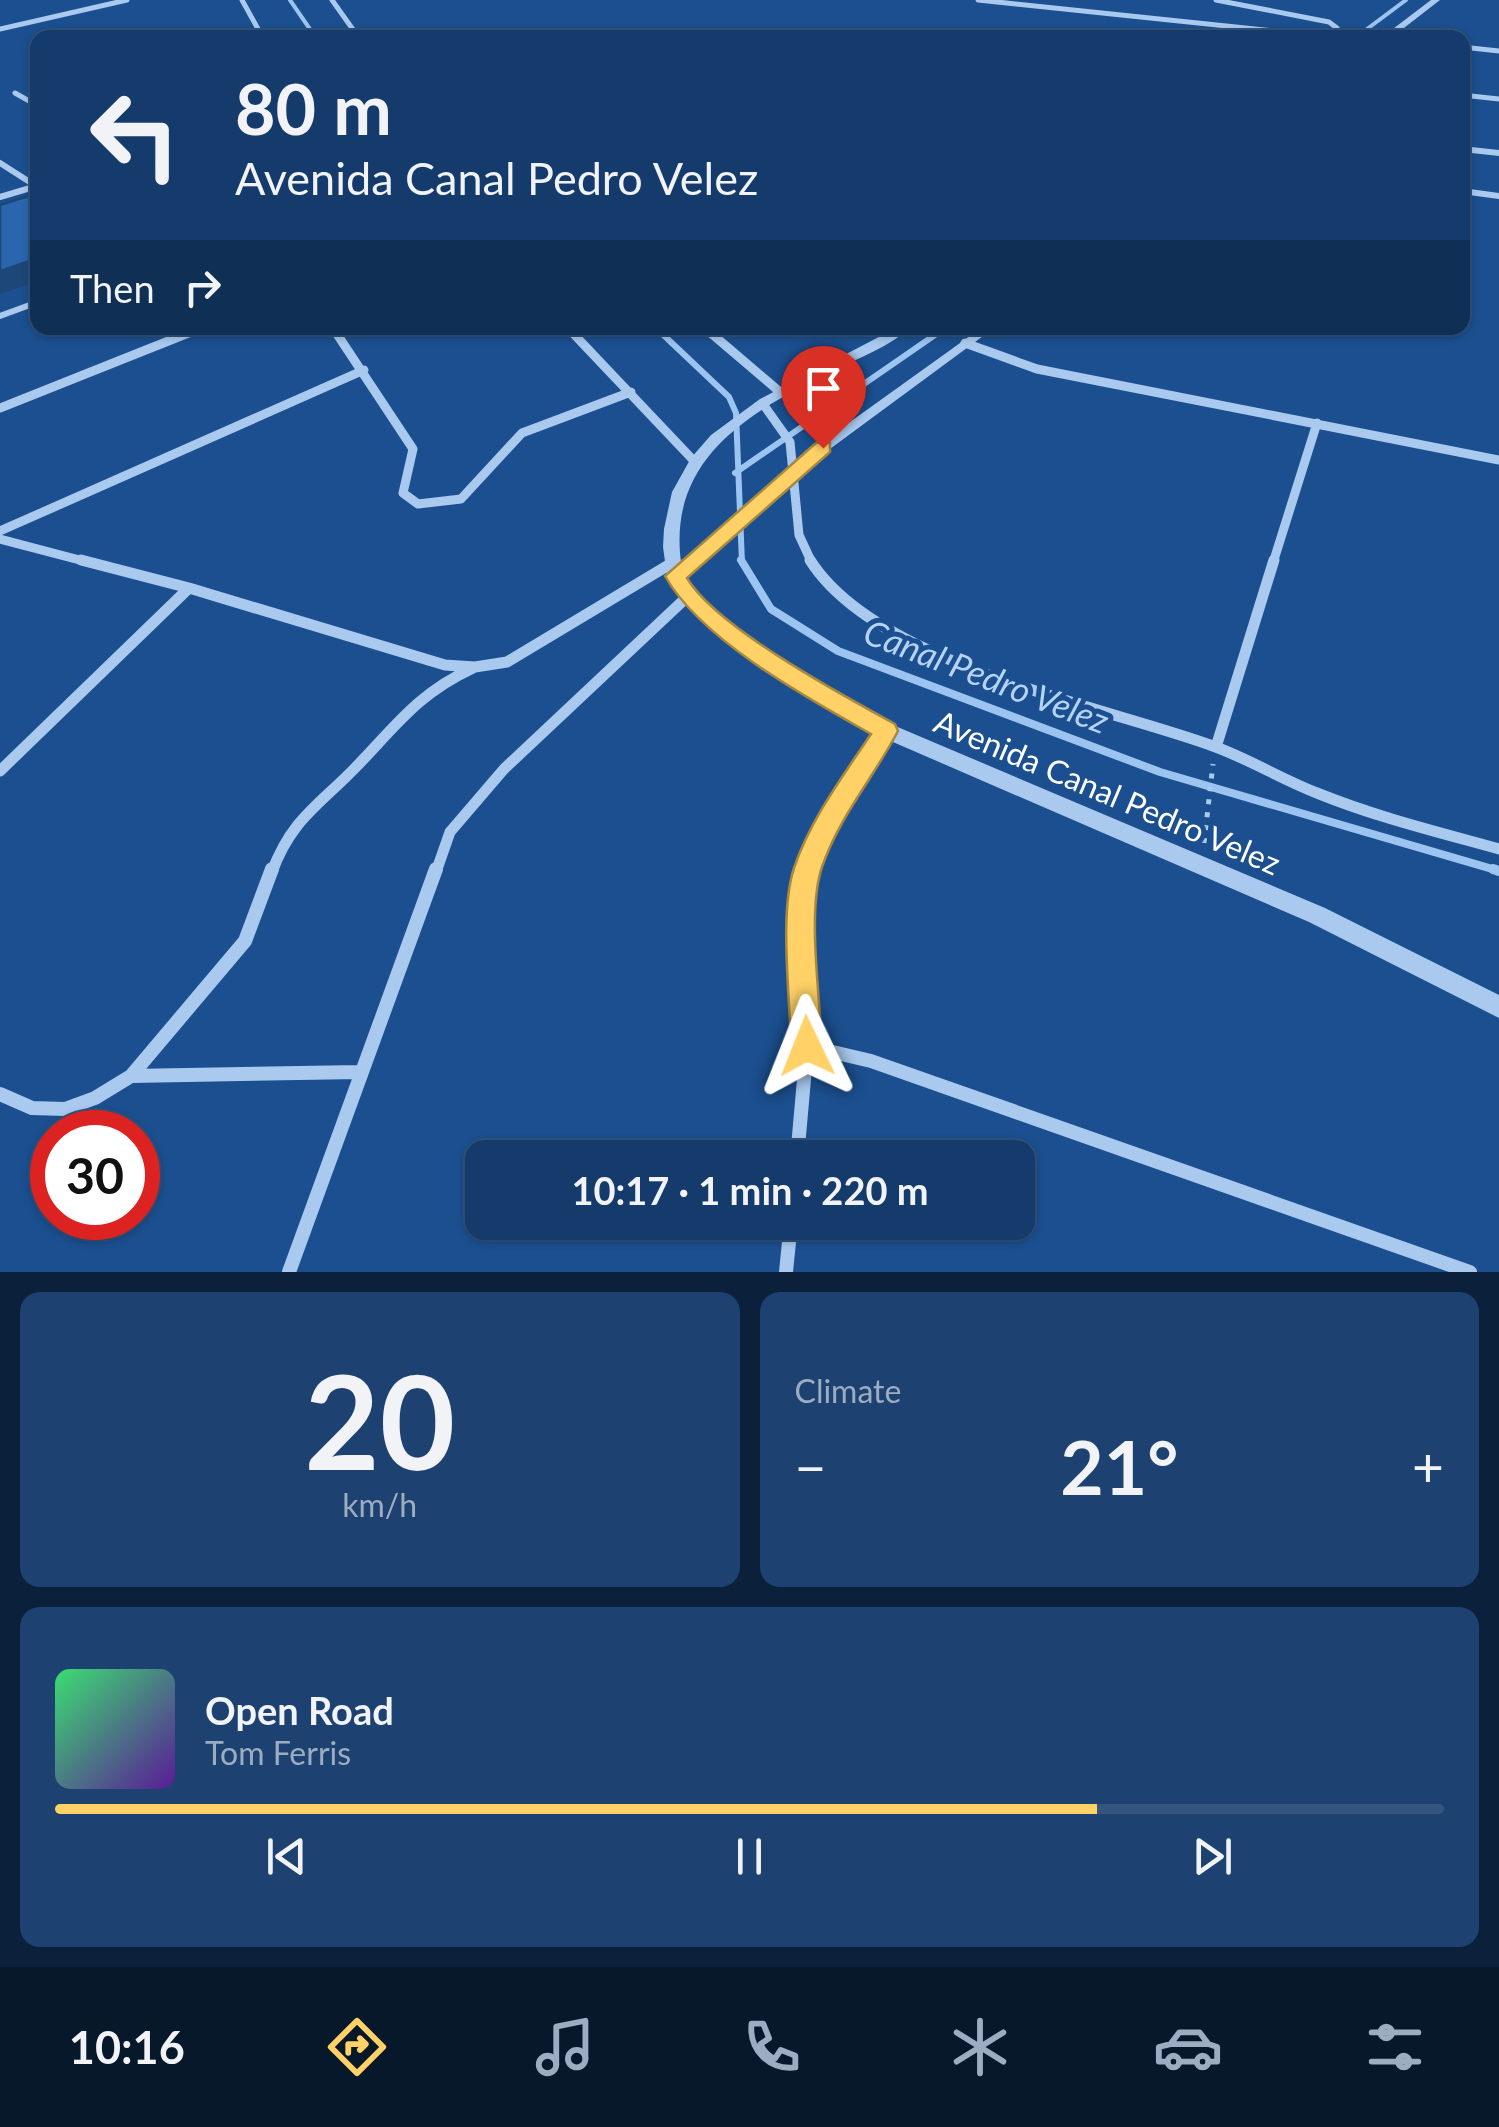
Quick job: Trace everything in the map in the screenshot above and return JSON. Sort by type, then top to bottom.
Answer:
[{"type":"street","points":[[0,29],[126,0]]},
{"type":"street","points":[[242,0],[259,30]]},
{"type":"street","points":[[332,0],[353,30]]},
{"type":"street","points":[[978,0],[1264,30]]},
{"type":"street","points":[[1216,0],[1329,22],[1336,30]]},
{"type":"street","points":[[1396,30],[1436,0]]},
{"type":"street","points":[[1470,49],[1499,51]]},
{"type":"street","points":[[15,93],[30,101]]},
{"type":"street","points":[[1470,96],[1499,99]]},
{"type":"street","points":[[1470,150],[1499,153]]},
{"type":"street","points":[[0,163],[30,182]]},
{"type":"street","points":[[0,197],[30,188]]},
{"type":"street","points":[[1470,192],[1499,196]]},
{"type":"street","points":[[0,316],[30,305]]},
{"type":"street","points":[[0,408],[183,335]]},
{"type":"street","points":[[338,335],[412,449],[412,464],[402,486],[403,493],[418,504],[461,498],[522,433],[631,392]]},
{"type":"street","points":[[575,335],[695,462]]},
{"type":"street","points":[[714,335],[780,392]]},
{"type":"street","points":[[674,570],[675,506],[695,462],[714,442],[780,392],[893,335]]},
{"type":"street","points":[[0,1094],[32,1108],[65,1109],[95,1098],[131,1076],[245,941],[279,852],[294,826],[372,749],[406,706],[432,687],[475,668],[507,662],[674,570],[708,547],[795,468],[978,335]]},
{"type":"street","points":[[965,344],[1014,364],[1499,460]]},
{"type":"street","points":[[0,535],[364,370]]},
{"type":"street","name":"Avenida Canal Pedro Velez","points":[[761,406],[792,444],[797,538],[810,562],[834,590],[865,615],[907,639],[962,662],[1216,746],[1330,798],[1499,849]]},
{"type":"street","points":[[1216,746],[1317,423]]},
{"type":"street","points":[[0,535],[444,665],[475,668]]},
{"type":"street","name":"Avenida Canal Pedro Velez","points":[[674,570],[688,597],[814,691],[886,731],[1334,923],[1424,964],[1499,1006]]},
{"type":"street","points":[[0,771],[189,588]]},
{"type":"street","points":[[289,1272],[450,832],[476,799],[532,742],[688,597]]},
{"type":"street","points":[[798,1140],[807,1046],[802,900],[808,869],[834,812],[886,731]]},
{"type":"street","points":[[807,1046],[871,1060],[1470,1272]]},
{"type":"street","points":[[131,1076],[359,1072]]},
{"type":"street","points":[[786,1272],[789,1240]]},
{"type":"path","points":[[1206,841],[1212,770]]},
{"type":"building","points":[[30,196],[30,261],[0,271],[0,205]]},
{"type":"waterway","name":"Canal Pedro Velez","points":[[290,0],[311,30]]},
{"type":"waterway","points":[[1366,30],[1406,0]]},
{"type":"waterway","name":"Canal Pedro Velez","points":[[663,335],[729,397],[736,413],[738,471]]},
{"type":"waterway","points":[[738,471],[935,335]]},
{"type":"waterway","name":"Canal Pedro Velez","points":[[735,473],[738,471]]},
{"type":"waterway","name":"Canal Pedro Velez","points":[[738,471],[742,562]]},
{"type":"waterway","name":"Canal Pedro Velez","points":[[742,562],[771,609],[838,651],[1160,772],[1499,871],[1493,869]]},
{"type":"route","points":[[807,1046],[802,900],[808,869],[834,812],[886,731],[814,691],[722,626],[688,597],[676,576],[795,468],[823,448]]}]
